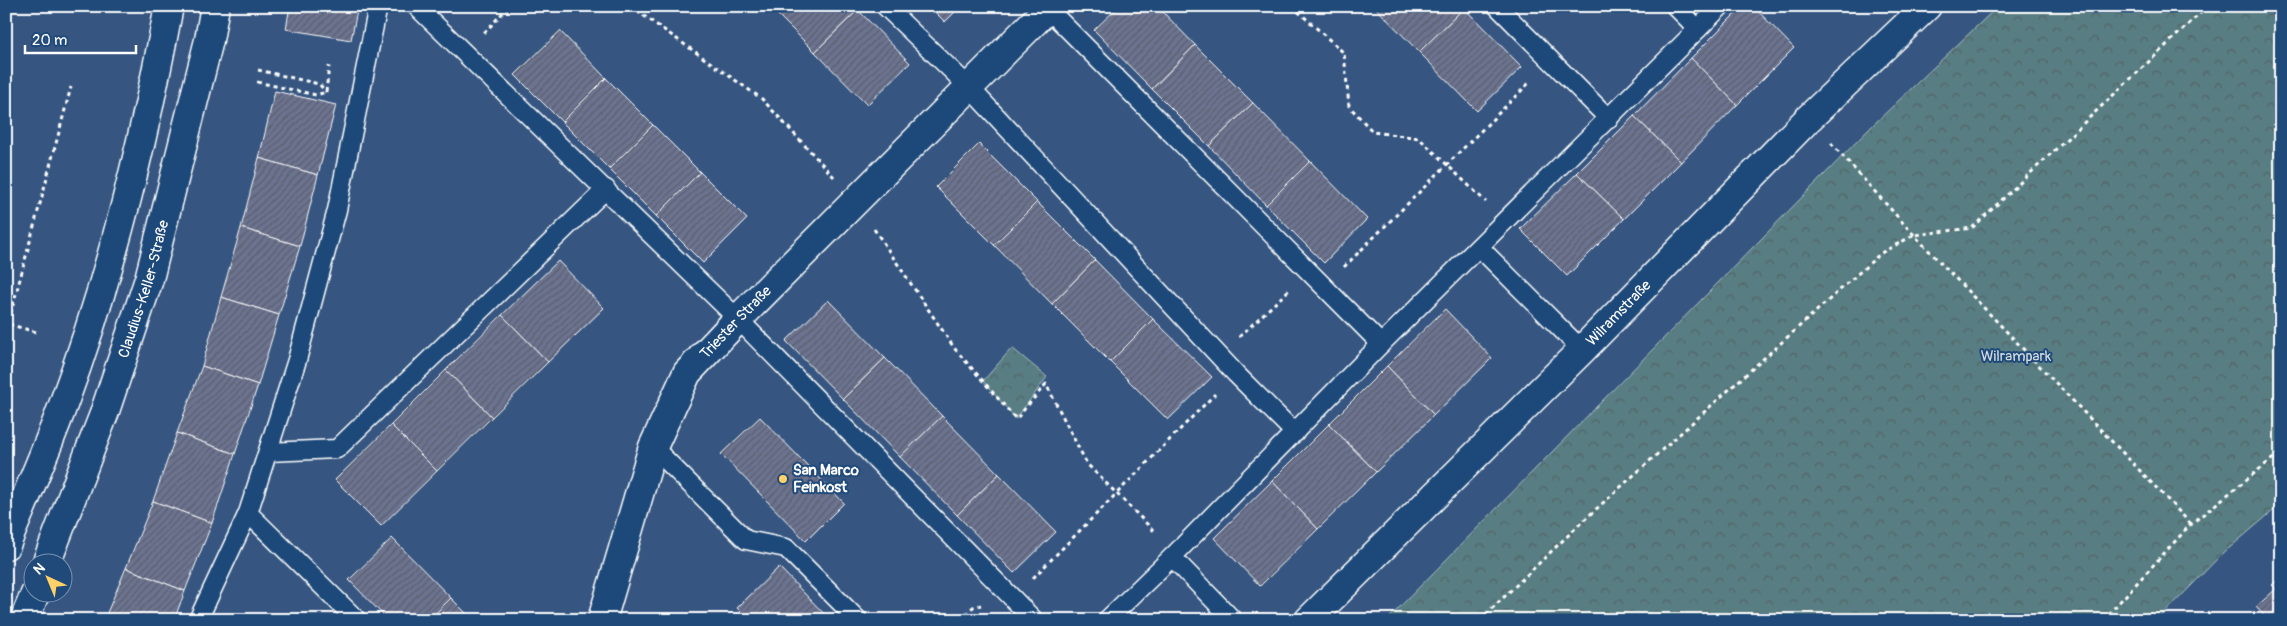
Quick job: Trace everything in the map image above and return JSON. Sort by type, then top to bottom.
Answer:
[{"type":"street","points":[[6,545],[63,404],[109,266],[155,84],[169,6]]},
{"type":"street","name":"Claudius-Keller-Straße","points":[[50,554],[104,414],[149,279],[215,6]]},
{"type":"street","name":"Triester Straße","points":[[602,620],[653,446],[687,373],[738,319],[1048,7]]},
{"type":"street","name":"Wilramstraße","points":[[1309,620],[1582,350],[1918,9]]},
{"type":"street","points":[[24,620],[31,604]]},
{"type":"lane","points":[[198,620],[248,513],[297,360],[337,210],[378,6]]},
{"type":"lane","points":[[416,6],[738,319],[1034,620]]},
{"type":"lane","points":[[885,6],[969,87],[1236,374],[1295,433]]},
{"type":"lane","points":[[1496,6],[1609,119]]},
{"type":"lane","points":[[1675,6],[1698,29]]},
{"type":"lane","points":[[1107,620],[1721,6]]},
{"type":"lane","points":[[1048,7],[1381,344]]},
{"type":"lane","points":[[268,452],[337,449],[606,189]]},
{"type":"lane","points":[[1479,247],[1582,350]]},
{"type":"lane","points":[[653,446],[746,540],[786,548],[858,620]]},
{"type":"lane","points":[[248,513],[357,620]]},
{"type":"lane","points":[[1174,555],[1233,620]]},
{"type":"path","points":[[464,53],[509,6]]},
{"type":"path","points":[[630,6],[762,100],[856,200],[955,349],[1016,419],[1046,384],[1087,464],[1118,494],[1174,555]]},
{"type":"path","points":[[1292,6],[1344,53],[1349,106],[1373,132],[1419,138],[1506,221]]},
{"type":"path","points":[[1480,620],[1584,520],[1881,253],[1914,235],[1972,228],[2208,6]]},
{"type":"path","points":[[960,620],[973,607],[1012,598],[1236,374],[1238,339],[1299,281],[1333,279],[1551,61]]},
{"type":"path","points":[[326,92],[329,66]]},
{"type":"path","points":[[258,70],[319,84],[326,92]]},
{"type":"path","points":[[257,82],[316,95],[326,92]]},
{"type":"path","points":[[36,332],[8,324],[71,88]]},
{"type":"path","points":[[1809,118],[1914,235],[2191,524]]},
{"type":"path","points":[[2103,620],[2191,524],[2281,452]]},
{"type":"green space","name":"Wilrampark","points":[[1998,6],[2281,6],[2281,504],[2220,556],[2158,620],[1387,620],[1873,125]]},
{"type":"green space","points":[[1012,348],[1047,377],[1016,419],[983,381]]},
{"type":"building","points":[[290,6],[358,6],[351,40],[286,29]]},
{"type":"building","points":[[769,6],[854,6],[858,10],[815,52]]},
{"type":"building","points":[[929,6],[961,6],[945,22]]},
{"type":"building","points":[[1119,6],[1157,6],[1195,45],[1152,89],[1094,30]]},
{"type":"building","points":[[1374,6],[1462,6],[1464,8],[1419,52]]},
{"type":"building","points":[[1743,6],[1753,6],[1794,48],[1737,105],[1691,58]]},
{"type":"building","points":[[1464,8],[1522,67],[1477,111],[1419,52]]},
{"type":"building","points":[[858,10],[910,63],[867,105],[815,52]]},
{"type":"building","points":[[560,31],[606,78],[562,122],[515,75]]},
{"type":"building","points":[[1195,45],[1253,103],[1209,146],[1152,89]]},
{"type":"building","points":[[1691,58],[1737,105],[1681,162],[1634,116]]},
{"type":"building","points":[[606,78],[653,125],[609,169],[562,122]]},
{"type":"building","points":[[275,91],[336,105],[318,175],[259,158]]},
{"type":"building","points":[[1253,103],[1310,161],[1266,205],[1209,146]]},
{"type":"building","points":[[1634,116],[1681,162],[1624,219],[1577,173]]},
{"type":"building","points":[[653,125],[700,172],[656,216],[609,169]]},
{"type":"building","points":[[979,144],[1037,202],[994,245],[936,187]]},
{"type":"building","points":[[259,158],[318,175],[300,246],[241,228]]},
{"type":"building","points":[[1310,161],[1367,219],[1324,263],[1266,205]]},
{"type":"building","points":[[700,172],[747,219],[703,263],[656,216]]},
{"type":"building","points":[[1577,173],[1624,219],[1567,276],[1520,229]]},
{"type":"building","points":[[1037,202],[1095,260],[1052,304],[994,245]]},
{"type":"building","points":[[241,228],[300,246],[279,315],[221,297]]},
{"type":"building","points":[[1095,260],[1153,319],[1110,362],[1052,304]]},
{"type":"building","points":[[558,261],[604,308],[548,362],[502,315]]},
{"type":"building","points":[[221,297],[279,315],[258,385],[202,366]]},
{"type":"building","points":[[828,300],[885,358],[843,399],[786,341]]},
{"type":"building","points":[[1445,309],[1492,358],[1434,415],[1387,366]]},
{"type":"building","points":[[502,315],[548,362],[492,417],[446,370]]},
{"type":"building","points":[[1153,319],[1212,377],[1168,420],[1110,362]]},
{"type":"building","points":[[885,358],[942,416],[900,457],[843,399]]},
{"type":"building","points":[[202,366],[258,385],[235,454],[177,433]]},
{"type":"building","points":[[1387,366],[1434,415],[1376,472],[1329,424]]},
{"type":"building","points":[[446,370],[492,417],[437,471],[391,425]]},
{"type":"building","points":[[942,416],[999,474],[957,515],[900,457]]},
{"type":"building","name":"San Marco Feinkost","points":[[760,417],[844,503],[806,541],[721,454]]},
{"type":"building","points":[[1329,424],[1376,472],[1318,529],[1272,481]]},
{"type":"building","points":[[391,425],[437,471],[381,526],[335,480]]},
{"type":"building","points":[[177,433],[235,454],[212,523],[153,501]]},
{"type":"building","points":[[999,474],[1056,532],[1014,573],[957,515]]},
{"type":"building","points":[[1272,481],[1318,529],[1260,586],[1214,538]]},
{"type":"building","points":[[153,501],[212,523],[185,591],[126,568]]},
{"type":"building","points":[[392,538],[451,598],[429,620],[388,620],[349,580]]},
{"type":"building","points":[[779,567],[830,620],[749,620],[737,608]]},
{"type":"building","points":[[126,568],[185,591],[174,620],[104,620]]},
{"type":"building","points":[[2281,577],[2281,620],[2268,620],[2256,607],[2276,589],[2272,585]]},
{"type":"building","points":[[451,598],[473,620],[429,620]]},
{"type":"place","name":"San Marco Feinkost","points":[[783,479]]}]
